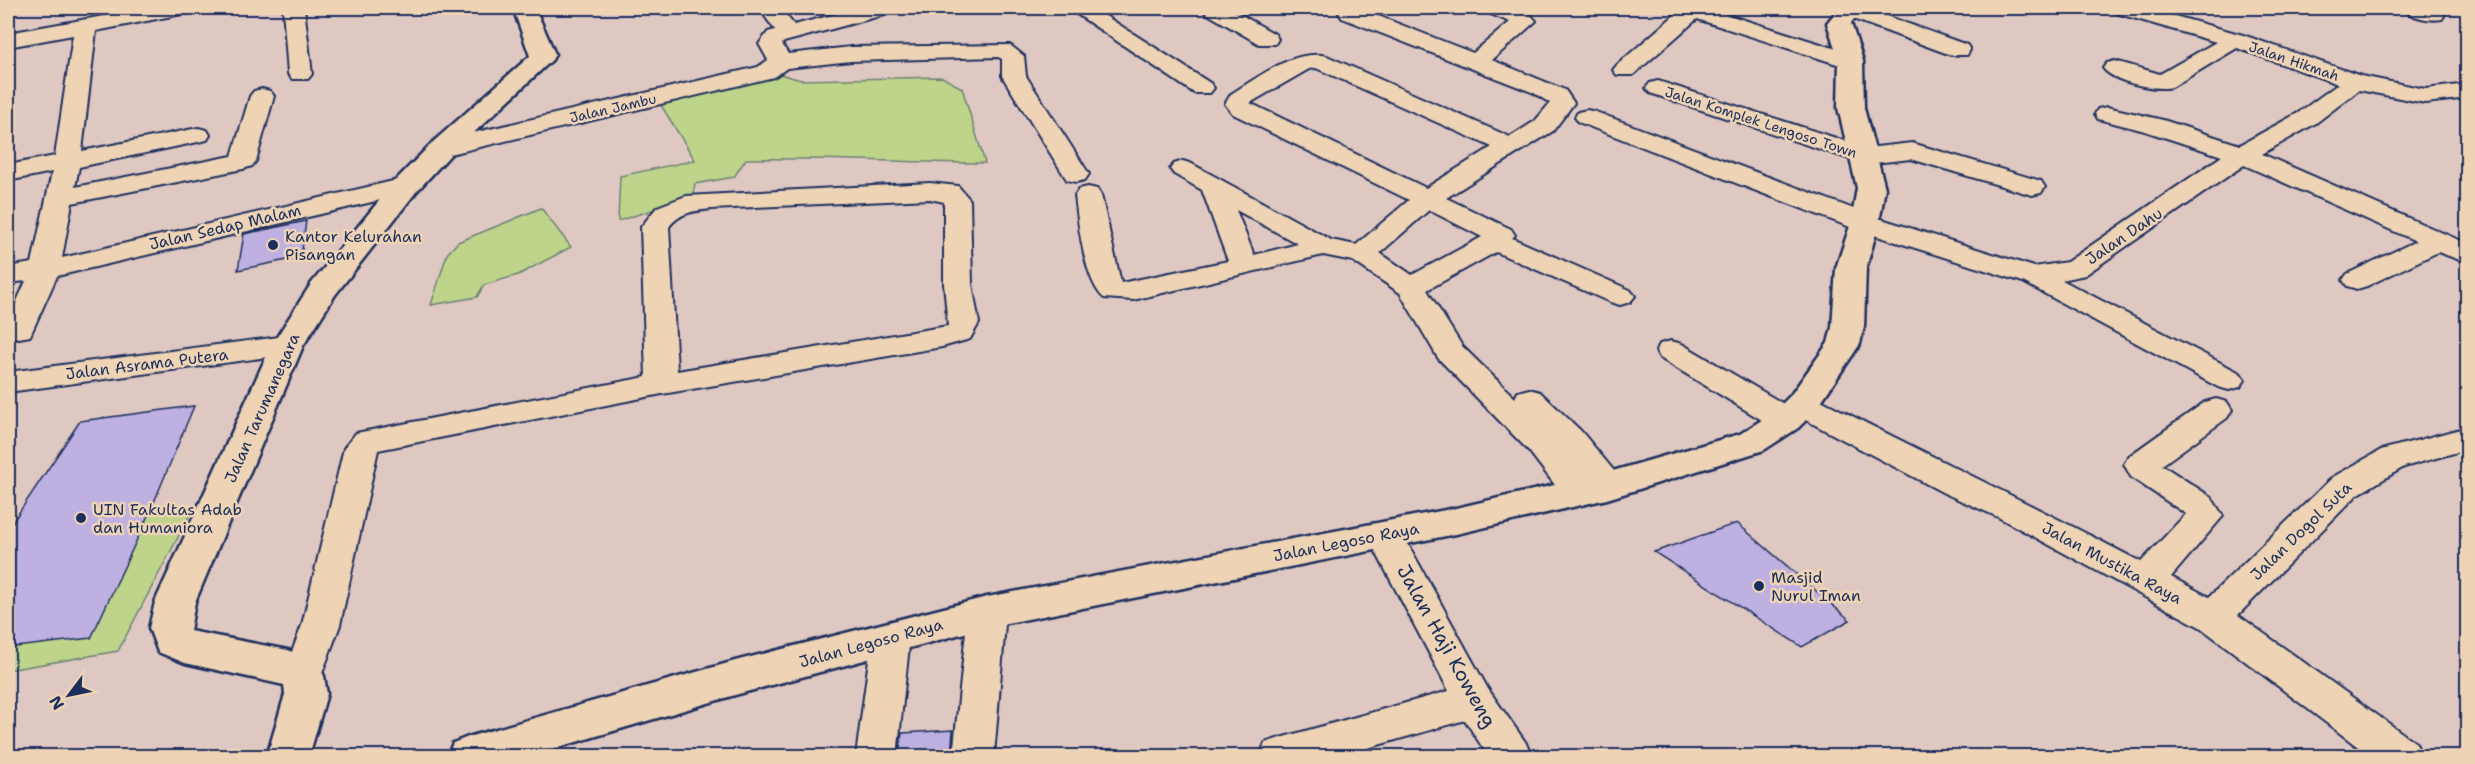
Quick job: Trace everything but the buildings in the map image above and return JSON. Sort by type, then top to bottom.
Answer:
[{"type":"street","points":[[8,40],[182,8]]},
{"type":"street","points":[[293,8],[300,74]]},
{"type":"street","name":"Jalan Tarumanegara","points":[[297,672],[184,647],[172,641],[169,628],[175,602],[287,346],[345,259],[406,186],[442,148],[540,60],[543,54],[524,8]]},
{"type":"street","points":[[769,8],[789,34]]},
{"type":"street","points":[[1079,8],[1202,88]]},
{"type":"street","points":[[1216,8],[1267,39]]},
{"type":"street","points":[[1477,61],[1525,21],[1496,8]]},
{"type":"street","points":[[1848,8],[1959,50]]},
{"type":"street","name":"Jalan Legoso Raya","points":[[468,756],[735,678],[987,612],[1385,535],[1585,479],[1752,442],[1794,412],[1844,344],[1848,327],[1851,268],[1865,223],[1871,188],[1865,156],[1851,108],[1851,62],[1839,23],[1848,8]]},
{"type":"street","name":"Jalan Hikmah","points":[[2124,8],[2235,40],[2355,82],[2425,96],[2468,91]]},
{"type":"street","points":[[781,62],[770,44],[776,37],[869,9]]},
{"type":"street","points":[[1626,70],[1690,9],[1851,62]]},
{"type":"street","points":[[1350,13],[1477,61],[1557,95],[1562,103],[1544,126],[1425,200],[1362,254]]},
{"type":"street","points":[[19,329],[45,270],[66,162],[85,26]]},
{"type":"street","points":[[2115,68],[2146,80],[2164,82],[2235,40]]},
{"type":"street","name":"Jalan Jambu","points":[[442,148],[766,72],[781,62],[851,54],[1002,50],[1013,56],[1014,76],[1082,184],[1108,287],[1114,292],[1133,291],[1243,264]]},
{"type":"street","points":[[1411,287],[1501,237],[1498,233],[1425,200],[1242,109],[1237,105],[1239,99],[1304,62],[1319,61],[1512,147]]},
{"type":"street","name":"Jalan Dahu","points":[[1587,117],[1865,223],[2033,276],[2075,269],[2240,156],[2307,118],[2355,82]]},
{"type":"street","name":"Jalan Komplek Lengoso Town","points":[[1658,88],[1865,156]]},
{"type":"street","points":[[59,198],[243,161],[262,96]]},
{"type":"street","points":[[2107,114],[2157,125],[2240,156],[2364,206],[2468,255]]},
{"type":"street","points":[[8,173],[198,135]]},
{"type":"street","points":[[1865,156],[1912,151],[2032,187]]},
{"type":"street","points":[[1184,169],[1323,247],[1362,254],[1411,287],[1434,321],[1449,351],[1541,443],[1585,479]]},
{"type":"street","points":[[1213,184],[1243,264],[1323,247]]},
{"type":"street","name":"Jalan Sedap Malam","points":[[8,275],[45,270],[406,186]]},
{"type":"street","points":[[288,756],[306,694],[297,672],[321,625],[361,448],[368,441],[663,384],[942,338],[959,332],[964,323],[958,284],[957,200],[949,192],[930,191],[711,201],[680,206],[663,213],[655,227],[663,384]]},
{"type":"street","points":[[1495,241],[1620,296]]},
{"type":"street","points":[[2357,280],[2407,258],[2437,241]]},
{"type":"street","points":[[2033,276],[2223,395],[2141,464],[2144,469],[2199,506],[2205,516],[2146,580]]},
{"type":"street","name":"Jalan Asrama Putera","points":[[8,382],[287,346]]},
{"type":"street","name":"Jalan Mustika Raya","points":[[1671,351],[2146,580],[2213,617],[2401,756]]},
{"type":"street","name":"Jalan Dogol Suta","points":[[2213,617],[2344,486],[2394,458],[2468,438]]},
{"type":"street","name":"Jalan Haji Koweng","points":[[1385,535],[1474,701],[1511,756]]},
{"type":"street","points":[[973,756],[987,612]]},
{"type":"street","points":[[876,756],[891,637]]},
{"type":"street","points":[[1280,756],[1474,701]]},
{"type":"green space","points":[[776,73],[801,80],[942,77],[962,88],[985,163],[746,159],[734,177],[695,184],[693,197],[618,221],[620,176],[695,160],[659,102]]},
{"type":"green space","points":[[541,208],[571,247],[518,275],[484,285],[477,297],[431,305],[447,254],[458,242]]},
{"type":"green space","points":[[194,507],[118,651],[8,670],[8,529]]},
{"type":"place","name":"Kantor Kelurahan Pisangan","points":[[273,245]]},
{"type":"place","name":"UIN Fakultas Adab dan Humaniora","points":[[81,518]]},
{"type":"place","name":"Masjid Nurul Iman","points":[[1759,586]]}]
